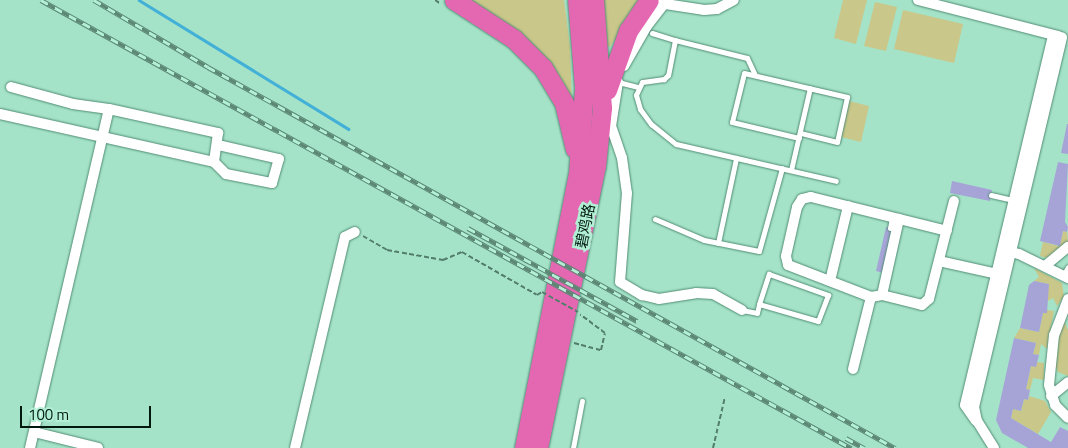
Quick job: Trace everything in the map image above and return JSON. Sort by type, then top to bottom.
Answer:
[{"type":"highway","name":"碧鸡路","points":[[524,448],[578,176],[584,96],[577,0]]},
{"type":"highway","name":"碧鸡路","points":[[538,448],[584,236],[602,108],[594,0]]},
{"type":"highway","points":[[602,108],[612,72],[628,31],[657,1]]},
{"type":"highway","points":[[448,3],[514,39],[551,78],[569,118],[578,176]]},
{"type":"street","points":[[734,0],[710,9],[657,1],[618,82],[611,126],[622,158],[627,202],[620,282],[642,295],[659,299],[696,293],[713,294],[742,310]]},
{"type":"street","points":[[918,0],[1061,37]]},
{"type":"street","points":[[1006,251],[1014,200],[1061,37]]},
{"type":"street","points":[[994,448],[977,421],[974,407],[1006,251],[1061,37]]},
{"type":"street","points":[[11,87],[73,104],[109,109],[218,133],[218,145],[214,162]]},
{"type":"street","points":[[30,448],[109,109]]},
{"type":"street","points":[[0,114],[214,162],[226,174],[272,184],[279,159],[218,145]]},
{"type":"street","points":[[947,231],[894,221],[848,206],[811,197],[802,199],[796,207],[786,262],[790,267],[870,297],[882,295],[916,304],[926,303],[931,295],[947,231],[954,201]]},
{"type":"street","points":[[830,281],[848,206]]},
{"type":"street","points":[[882,295],[894,221]]},
{"type":"street","points":[[295,448],[344,237],[355,232]]},
{"type":"street","points":[[1045,266],[1068,247]]},
{"type":"street","points":[[1006,251],[1066,273]]},
{"type":"street","points":[[939,261],[1001,275]]},
{"type":"street","points":[[852,369],[870,297]]},
{"type":"street","points":[[1068,299],[1054,335],[1051,396],[1068,418]]},
{"type":"street","points":[[1051,396],[1068,382]]},
{"type":"street","points":[[34,432],[98,448]]},
{"type":"lane","points":[[652,33],[747,58],[755,75]]},
{"type":"lane","points":[[675,40],[668,75],[664,79],[642,82],[638,87],[636,95],[640,109],[668,139],[676,144],[836,180]]},
{"type":"lane","points":[[744,72],[810,88],[847,97],[837,142],[732,122],[744,72]]},
{"type":"lane","points":[[618,82],[638,87]]},
{"type":"lane","points":[[791,170],[810,88]]},
{"type":"lane","points":[[718,243],[736,158]]},
{"type":"lane","points":[[655,219],[704,240],[760,251],[782,168]]},
{"type":"lane","points":[[991,196],[1014,200]]},
{"type":"lane","points":[[742,310],[757,313],[769,274],[828,295],[818,322],[760,304]]},
{"type":"lane","points":[[573,448],[582,401]]},
{"type":"path","points":[[435,0],[448,3]]},
{"type":"path","points":[[355,232],[387,250],[443,260],[462,252],[537,294],[542,292],[578,312],[606,333],[601,350],[570,341]]},
{"type":"path","points":[[713,448],[725,397]]},
{"type":"shaded area","points":[[461,0],[564,0],[570,46],[572,104]]},
{"type":"shaded area","points":[[603,0],[641,0],[610,47],[607,46]]},
{"type":"shaded area","points":[[843,0],[867,0],[856,44],[834,38]]},
{"type":"shaded area","points":[[875,2],[897,7],[886,51],[864,46]]},
{"type":"shaded area","points":[[903,10],[963,24],[954,63],[894,49]]},
{"type":"shaded area","points":[[849,101],[869,106],[861,142],[841,137]]},
{"type":"shaded area","points":[[1063,231],[1067,232],[1068,242],[1062,252],[1050,259],[1040,256],[1043,242],[1059,246]]},
{"type":"shaded area","points":[[1034,268],[1062,283],[1064,297],[1057,306],[1053,298],[1045,303],[1049,284],[1034,281],[1039,277]]},
{"type":"shaded area","points":[[1047,310],[1054,311],[1047,349],[1041,344],[1039,355],[1033,354],[1036,343],[1014,338],[1020,328],[1039,332],[1043,313],[1047,313]]},
{"type":"shaded area","points":[[1064,320],[1068,330],[1068,376],[1058,372],[1055,366],[1057,340]]},
{"type":"shaded area","points":[[1037,362],[1044,363],[1044,380],[1033,378],[1030,390],[1026,389],[1031,366]]},
{"type":"shaded area","points":[[1029,396],[1045,401],[1051,412],[1038,434],[1011,418],[1013,409],[1021,411],[1024,399],[1028,400]]},
{"type":"building","points":[[1068,124],[1068,154],[1061,153]]},
{"type":"building","points":[[1058,162],[1068,164],[1065,222],[1068,227],[1067,232],[1063,231],[1060,246],[1040,241]]},
{"type":"building","points":[[952,181],[992,190],[990,201],[950,193]]},
{"type":"building","points":[[886,227],[895,229],[884,273],[876,271]]},
{"type":"building","points":[[1034,281],[1049,284],[1047,313],[1043,313],[1039,332],[1020,328],[1029,285]]},
{"type":"building","points":[[1014,338],[1036,343],[1033,354],[1039,355],[1036,367],[1031,366],[1026,389],[1030,390],[1028,400],[1024,399],[1021,411],[1013,409],[1011,418],[1051,442],[1060,427],[1068,431],[1068,448],[1028,448],[1002,433],[996,420]]},
{"type":"waterway","points":[[139,0],[349,129]]},
{"type":"railway","points":[[41,0],[851,448]]},
{"type":"railway","points":[[94,0],[208,67],[895,448]]},
{"type":"railway","points":[[468,228],[637,321]]},
{"type":"railway","points":[[846,438],[864,448]]}]
